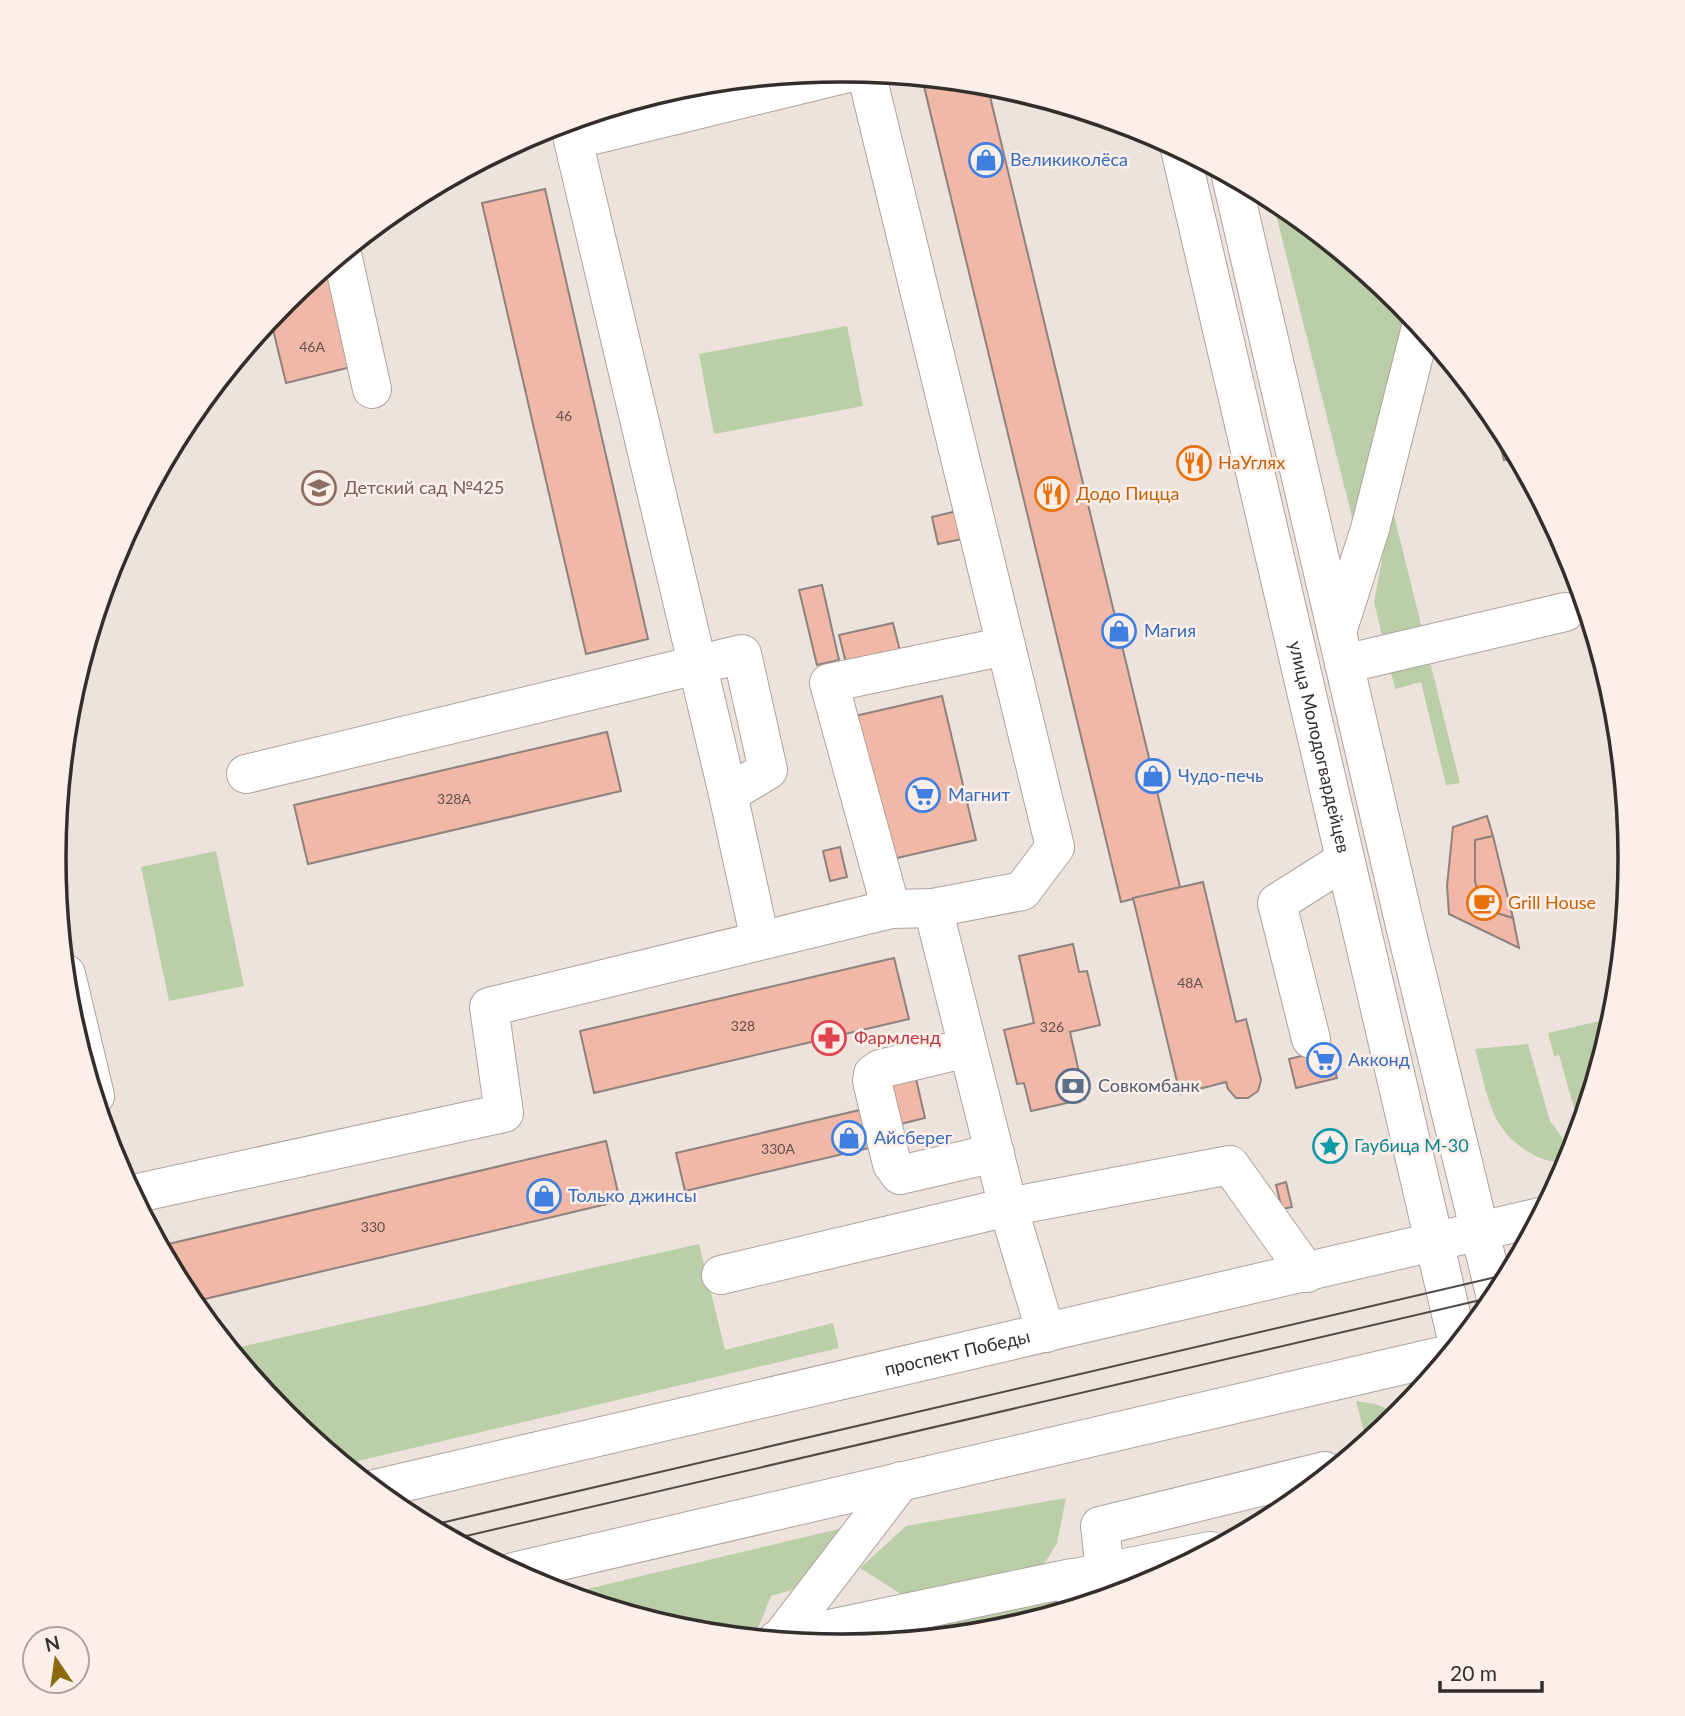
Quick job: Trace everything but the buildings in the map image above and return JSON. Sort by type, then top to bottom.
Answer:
[{"type":"main road","points":[[760,940],[573,140],[805,83]]},
{"type":"main road","points":[[143,1192],[504,1113],[489,1007],[891,909],[933,908],[1022,891],[1055,847],[869,83]]},
{"type":"main road","name":"улица Молодогвардейцев","points":[[1183,161],[1455,1333]]},
{"type":"main road","points":[[1237,190],[1340,648],[1492,1282]]},
{"type":"main road","points":[[344,264],[372,389]]},
{"type":"main road","points":[[1340,648],[1418,338]]},
{"type":"main road","points":[[1340,648],[1566,612]]},
{"type":"main road","points":[[891,909],[829,683],[1006,646]]},
{"type":"main road","points":[[246,774],[697,664]]},
{"type":"main road","points":[[1311,1039],[1277,904],[1345,860]]},
{"type":"main road","points":[[933,908],[1008,1207],[1046,1332]]},
{"type":"main road","points":[[967,1048],[873,1073],[872,1081],[892,1164],[900,1175],[995,1153]]},
{"type":"main road","points":[[721,1275],[1008,1207],[1230,1165],[1307,1273]]},
{"type":"main road","name":"проспект Победы","points":[[387,1486],[1529,1220]]},
{"type":"main road","points":[[530,1568],[1436,1357]]},
{"type":"main road","points":[[1085,1586],[1100,1526],[1316,1473]]},
{"type":"main road","points":[[785,1631],[901,1481]]},
{"type":"main road","points":[[814,1633],[1085,1586],[1164,1564]]},
{"type":"green space","points":[[1276,215],[1315,242],[1402,321],[1355,529]]},
{"type":"green space","points":[[847,326],[863,406],[714,434],[699,354]]},
{"type":"green space","points":[[1392,507],[1460,783],[1446,785],[1421,682],[1395,689],[1374,602]]},
{"type":"green space","points":[[216,851],[244,986],[169,1001],[141,867]]},
{"type":"green space","points":[[1601,1021],[1575,1112],[1559,1055],[1554,1056],[1548,1033]]},
{"type":"green space","points":[[1528,1044],[1550,1121],[1562,1137],[1563,1143],[1556,1162],[1545,1160],[1524,1149],[1506,1134],[1488,1098],[1475,1049]]},
{"type":"green space","points":[[699,1244],[725,1350],[833,1323],[839,1348],[355,1462],[294,1407],[240,1347]]},
{"type":"green space","points":[[1356,1401],[1389,1409],[1364,1432]]},
{"type":"green space","points":[[1066,1498],[1057,1543],[1043,1566],[904,1596],[860,1568],[906,1526]]},
{"type":"green space","points":[[843,1528],[792,1590],[771,1596],[758,1629],[691,1619],[642,1608],[584,1590]]},
{"type":"green space","points":[[1063,1588],[1065,1601],[1043,1608],[944,1627],[877,1633]]},
{"type":"tram line","points":[[442,1523],[1495,1277]]},
{"type":"tram line","points":[[465,1536],[1480,1300]]},
{"type":"place","name":"Великиколёса","points":[[986,160]]},
{"type":"place","name":"НаУглях","points":[[1194,463]]},
{"type":"place","name":"Детский сад №425","points":[[319,488]]},
{"type":"place","name":"Додо Пицца","points":[[1052,494]]},
{"type":"place","name":"Магия","points":[[1119,631]]},
{"type":"place","name":"Чудо-печь","points":[[1153,776]]},
{"type":"place","name":"Магнит","points":[[923,795]]},
{"type":"place","name":"Grill House","points":[[1484,903]]},
{"type":"place","name":"Фармленд","points":[[829,1038]]},
{"type":"place","name":"Акконд","points":[[1324,1060]]},
{"type":"place","name":"Совкомбанк","points":[[1073,1086]]},
{"type":"place","name":"Айсберег","points":[[849,1138]]},
{"type":"place","name":"Гаубица М-30","points":[[1330,1146]]},
{"type":"place","name":"Только джинсы","points":[[544,1196]]}]
